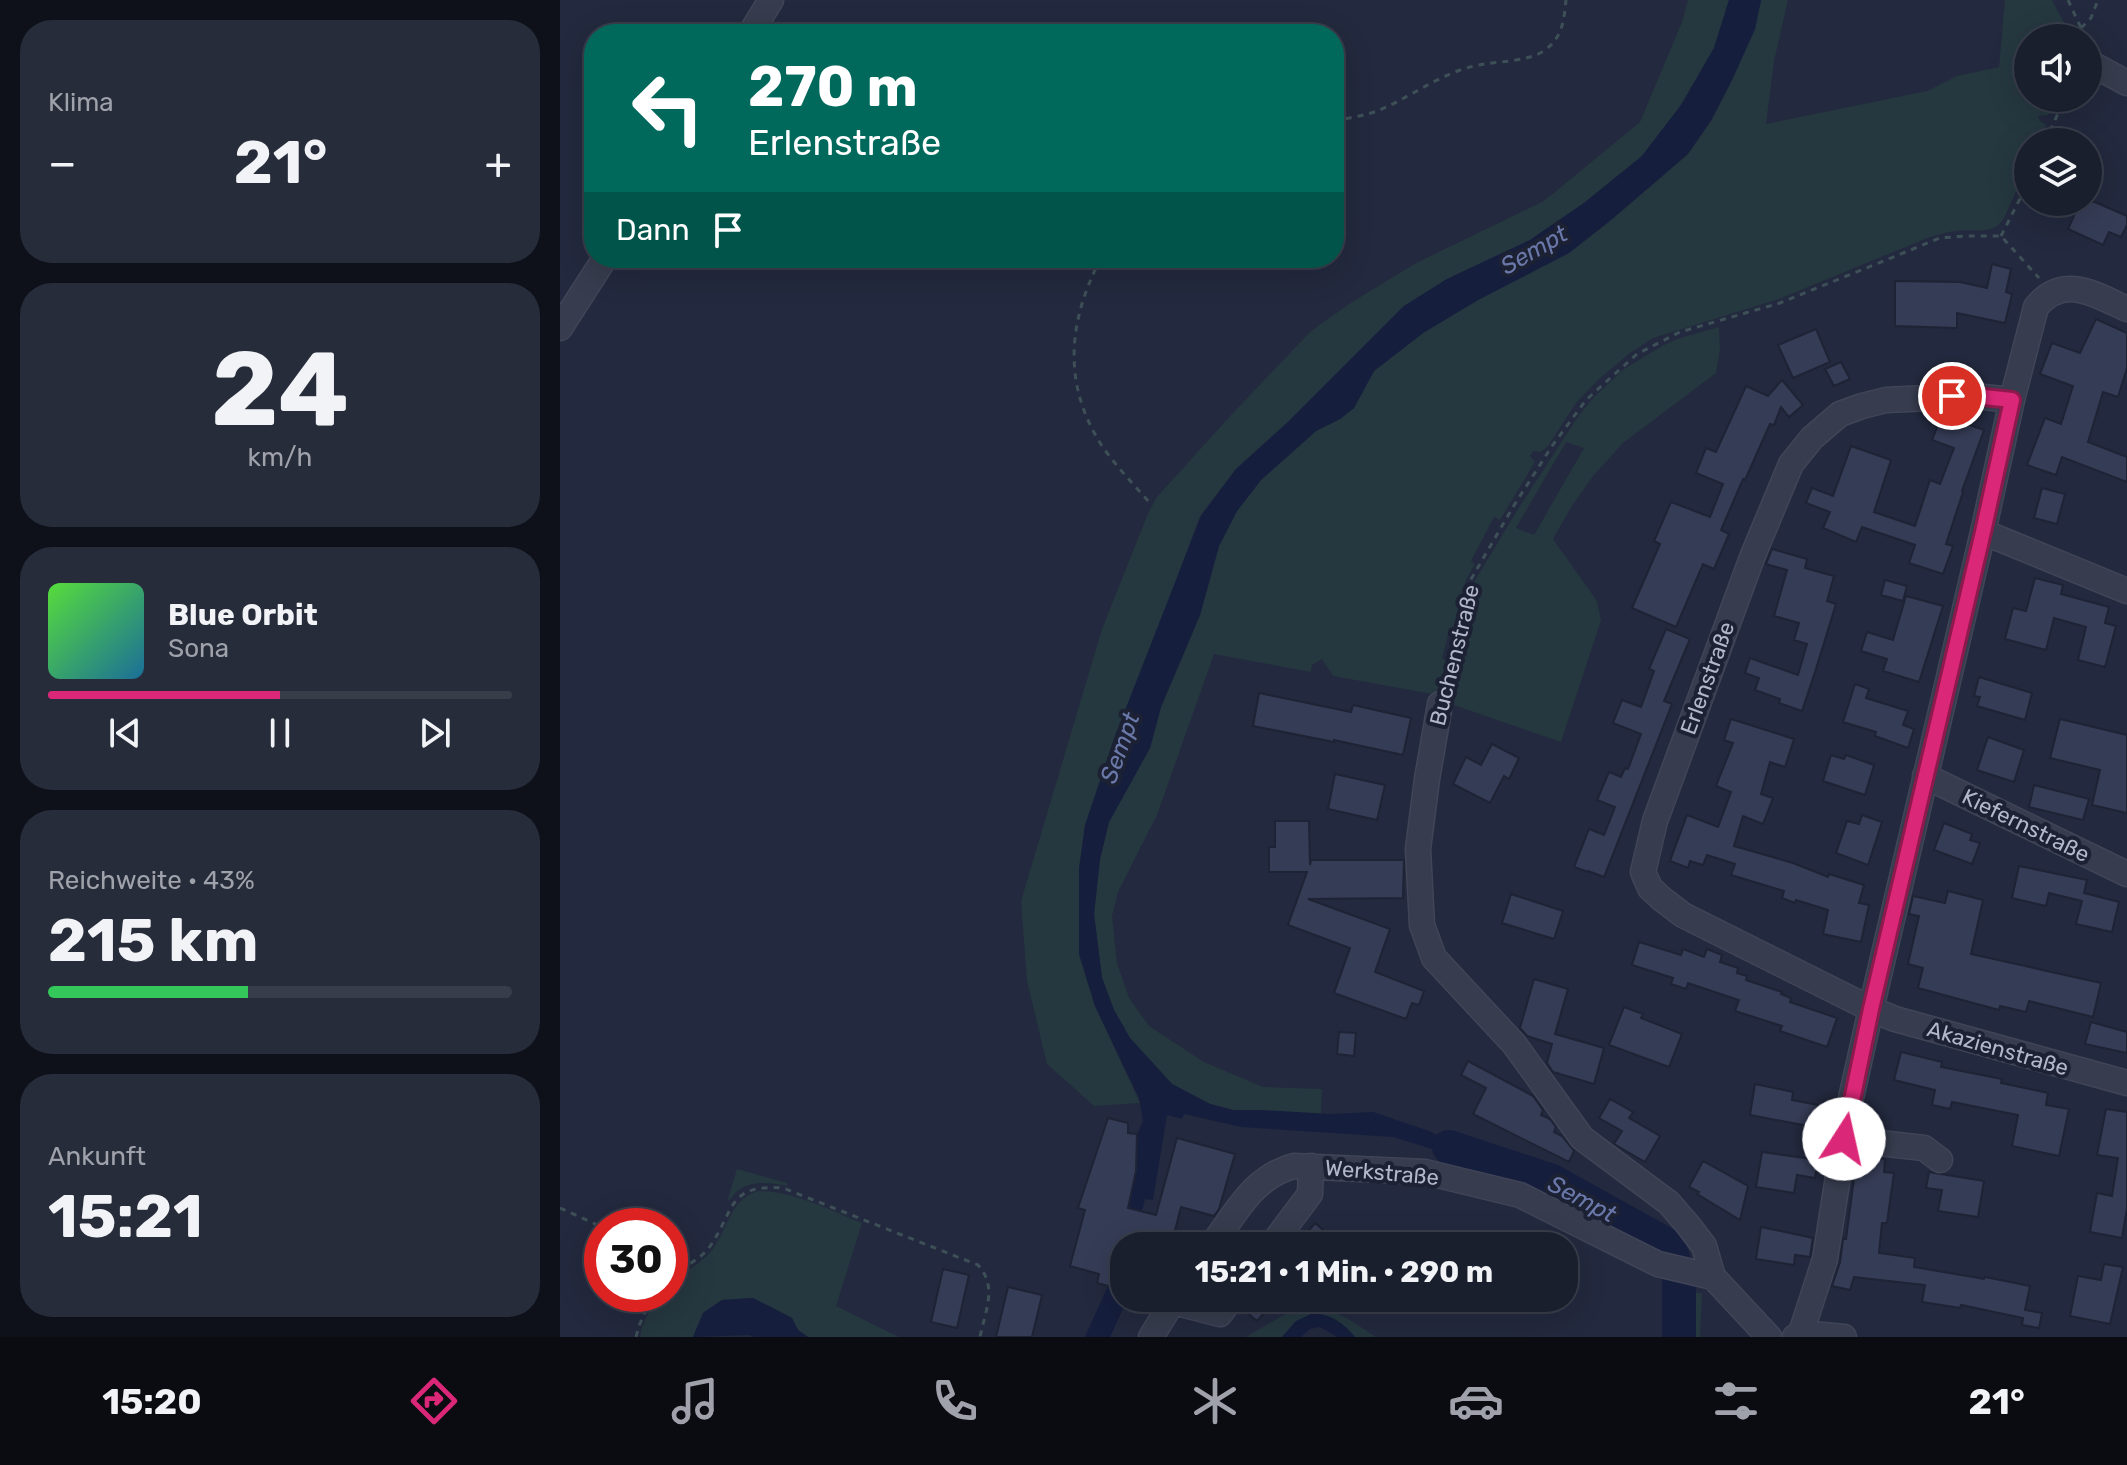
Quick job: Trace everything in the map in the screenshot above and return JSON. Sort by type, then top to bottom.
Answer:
[{"type":"street","points":[[756,24],[771,0]]},
{"type":"street","points":[[2102,70],[2127,83]]},
{"type":"street","points":[[560,328],[599,268]]},
{"type":"street","points":[[1844,1337],[1798,1335],[1825,1259],[1844,1139],[1871,1009],[2036,307],[2052,293],[2068,289],[2085,290],[2127,309]]},
{"type":"street","name":"Erlenstraße","points":[[1871,1009],[1683,915],[1650,888],[1643,872],[1655,821],[1753,555],[1791,464],[1812,438],[1840,414],[1862,406],[1886,400],[1974,396],[2012,400]]},
{"type":"street","points":[[1983,532],[2127,591]]},
{"type":"street","name":"Buchenstraße","points":[[1440,704],[1418,849],[1422,925],[1434,958],[1514,1044],[1582,1138],[1669,1203],[1704,1246],[1713,1277],[1769,1337]]},
{"type":"street","name":"Kiefernstraße","points":[[1925,776],[2127,874]]},
{"type":"street","name":"Akazienstraße","points":[[1871,1009],[1895,1019],[2127,1083]]},
{"type":"street","points":[[1844,1139],[1924,1148],[1940,1160]]},
{"type":"street","name":"Werkstraße","points":[[1221,1232],[1250,1193],[1268,1176],[1294,1166],[1425,1172],[1520,1195],[1658,1264],[1713,1277]]},
{"type":"street","points":[[1282,1232],[1310,1194],[1311,1166]]},
{"type":"street","points":[[1151,1337],[1167,1312]]},
{"type":"path","points":[[1344,119],[1374,112],[1443,76],[1477,65],[1543,52],[1563,27],[1566,0]]},
{"type":"path","points":[[2068,0],[2079,24]]},
{"type":"path","points":[[2085,24],[2091,18],[2098,0]]},
{"type":"path","points":[[2014,210],[2001,236],[2052,293]]},
{"type":"path","name":"Buchenstraße","points":[[1440,704],[1470,581],[1552,446],[1586,400],[1637,354],[1680,332],[1780,303],[1940,238],[2001,236]]},
{"type":"path","points":[[1096,268],[1087,284],[1076,328],[1073,352],[1079,396],[1102,446],[1150,503]]},
{"type":"path","points":[[690,1262],[710,1247],[733,1202],[742,1194],[754,1189],[783,1188],[978,1265],[989,1280],[990,1289],[980,1337]]},
{"type":"path","points":[[560,1208],[584,1219]]},
{"type":"path","points":[[636,1337],[645,1312]]},
{"type":"shaded area","points":[[1688,0],[1729,0],[1714,48],[1681,105],[1642,156],[1584,203],[1530,240],[1447,279],[1404,306],[1288,422],[1236,469],[1200,516],[1085,825],[1079,869],[1079,954],[1095,1006],[1140,1103],[1094,1106],[1047,1064],[1027,981],[1021,901],[1102,629],[1156,498],[1311,331],[1416,263],[1544,201],[1640,122],[1682,22]]},
{"type":"shaded area","points":[[1761,0],[1788,0],[1774,61],[1766,124],[1927,91],[1957,76],[1999,67],[2005,0],[2052,0],[2065,24],[2014,24],[2014,112],[2049,112],[2048,115],[2038,116],[2046,125],[2045,128],[2014,128],[2014,196],[2000,224],[1989,229],[1956,231],[1930,237],[1779,299],[1653,338],[1598,380],[1576,403],[1548,446],[1541,452],[1533,451],[1530,456],[1535,462],[1500,520],[1494,517],[1471,561],[1475,564],[1466,580],[1454,632],[1449,631],[1442,659],[1446,660],[1438,695],[1333,676],[1322,659],[1312,665],[1311,672],[1214,654],[1157,815],[1118,892],[1112,916],[1117,963],[1129,998],[1149,1026],[1204,1062],[1263,1087],[1322,1089],[1321,1114],[1234,1110],[1210,1104],[1172,1084],[1130,1038],[1114,1010],[1102,978],[1094,914],[1100,859],[1109,822],[1150,748],[1161,707],[1200,615],[1219,546],[1237,511],[1261,480],[1316,431],[1354,408],[1374,371],[1423,333],[1478,300],[1569,253],[1688,154],[1712,120],[1755,29]]},
{"type":"shaded area","points":[[1719,327],[1720,349],[1716,373],[1623,443],[1593,476],[1553,539],[1597,601],[1601,620],[1561,742],[1451,704],[1448,697],[1474,582],[1518,509],[1594,397],[1624,369],[1677,339]],"holes":[[[1566,442],[1584,448],[1534,535],[1516,528]]]},
{"type":"shaded area","points":[[737,1169],[787,1183],[787,1186],[767,1183],[747,1185],[727,1202]]},
{"type":"shaded area","points":[[758,1191],[798,1198],[862,1223],[836,1306],[899,1337],[808,1337],[798,1330],[792,1318],[753,1298],[722,1300],[703,1313],[693,1337],[640,1337],[649,1312],[688,1312],[688,1270],[708,1255],[735,1208]]},
{"type":"shaded area","points":[[1663,1280],[1673,1292],[1702,1293],[1700,1337],[1663,1337],[1666,1321]]},
{"type":"shaded area","points":[[1289,1312],[1335,1312],[1376,1337],[1355,1337],[1346,1327],[1296,1321],[1282,1337],[1246,1337]]},
{"type":"water","points":[[1729,0],[1761,0],[1755,29],[1711,120],[1688,154],[1569,253],[1478,300],[1423,333],[1374,371],[1354,408],[1316,431],[1261,480],[1237,511],[1219,546],[1200,615],[1161,707],[1150,748],[1109,822],[1100,859],[1094,914],[1102,978],[1114,1010],[1130,1038],[1172,1084],[1210,1104],[1233,1110],[1331,1114],[1373,1112],[1429,1131],[1491,1161],[1471,1161],[1393,1137],[1241,1127],[1184,1114],[1182,1119],[1167,1115],[1153,1200],[1145,1199],[1142,1211],[1128,1207],[1136,1171],[1137,1134],[1143,1121],[1139,1098],[1095,1006],[1079,954],[1079,869],[1085,825],[1115,736],[1201,516],[1236,469],[1288,422],[1404,306],[1447,279],[1530,240],[1584,203],[1642,156],[1681,105],[1714,48]]},
{"type":"water","points":[[1110,1281],[1110,1312],[1122,1312],[1110,1337],[1085,1337]]},
{"type":"water","points":[[753,1298],[792,1318],[798,1330],[808,1337],[693,1337],[703,1313],[722,1300]]},
{"type":"water","points":[[1313,1313],[1337,1320],[1355,1337],[1337,1337],[1320,1327],[1310,1329],[1301,1337],[1282,1337],[1296,1321]]},
{"type":"building","points":[[2102,205],[2127,216],[2127,225],[2121,237],[2109,232],[2103,245],[2068,229],[2074,216],[2102,216]]},
{"type":"building","points":[[1992,264],[2011,269],[2006,292],[2012,294],[2005,323],[1957,313],[1957,328],[1895,326],[1895,281],[1960,282],[1987,288]]},
{"type":"building","points":[[2096,319],[2127,333],[2127,368],[2118,397],[2103,392],[2088,442],[2127,457],[2127,482],[2062,457],[2056,475],[2027,465],[2045,418],[2061,424],[2073,386],[2040,374],[2052,343],[2080,353]]},
{"type":"building","points":[[1816,329],[1830,362],[1793,378],[1778,345]]},
{"type":"building","points":[[1841,362],[1850,379],[1834,386],[1825,369]]},
{"type":"building","points":[[1782,380],[1803,405],[1789,417],[1781,407],[1774,425],[1770,424],[1721,530],[1729,534],[1714,569],[1703,564],[1676,627],[1632,608],[1660,544],[1654,541],[1671,502],[1710,517],[1723,484],[1696,473],[1706,448],[1716,452],[1746,386],[1768,396]]},
{"type":"building","points":[[1942,415],[1984,430],[1946,544],[1953,546],[1943,574],[1909,563],[1915,545],[1862,527],[1856,542],[1823,528],[1830,512],[1806,503],[1812,488],[1833,496],[1851,446],[1891,460],[1874,512],[1915,526],[1930,480],[1940,484],[1954,448],[1932,440]]},
{"type":"building","points":[[2042,488],[2065,494],[2057,524],[2034,518]]},
{"type":"building","points":[[1772,549],[1807,559],[1805,568],[1834,576],[1827,601],[1836,604],[1802,711],[1755,690],[1759,678],[1745,673],[1750,658],[1798,675],[1807,644],[1794,640],[1799,623],[1774,616],[1787,570],[1766,564]]},
{"type":"building","points":[[2035,578],[2063,585],[2061,594],[2109,607],[2105,623],[2116,626],[2105,667],[2078,660],[2086,627],[2054,618],[2046,650],[2005,639],[2013,608],[2026,611]]},
{"type":"building","points":[[1885,580],[1907,586],[1903,601],[1881,595]]},
{"type":"building","points":[[1906,596],[1943,606],[1919,682],[1883,671],[1887,659],[1861,651],[1867,632],[1893,640]]},
{"type":"building","points":[[1666,629],[1690,639],[1664,701],[1672,704],[1604,877],[1574,867],[1589,829],[1604,835],[1615,807],[1597,800],[1609,772],[1621,777],[1625,768],[1628,769],[1641,734],[1613,723],[1622,700],[1641,707],[1654,671],[1649,669]]},
{"type":"building","points":[[1979,677],[2032,693],[2025,720],[1977,706],[1980,697],[1974,696]]},
{"type":"building","points":[[1855,684],[1869,689],[1866,698],[1908,711],[1903,725],[1914,729],[1908,748],[1875,736],[1876,732],[1843,722]]},
{"type":"building","points":[[1259,693],[1351,712],[1353,705],[1411,718],[1403,755],[1253,726]]},
{"type":"building","points":[[1731,719],[1794,739],[1785,767],[1770,762],[1761,794],[1773,798],[1763,824],[1743,816],[1734,846],[1828,877],[1829,874],[1864,885],[1859,903],[1869,905],[1861,942],[1823,934],[1828,910],[1796,900],[1795,903],[1782,898],[1784,891],[1731,875],[1735,864],[1707,855],[1703,865],[1690,861],[1688,868],[1670,861],[1687,815],[1718,827],[1731,792],[1716,786],[1733,743],[1724,740]]},
{"type":"building","points":[[2060,719],[2127,735],[2127,813],[2092,805],[2100,770],[2050,758]]},
{"type":"building","points":[[1988,737],[2024,750],[2014,782],[1977,770]]},
{"type":"building","points":[[1492,744],[1519,758],[1509,779],[1504,776],[1490,803],[1453,784],[1466,757],[1481,765]]},
{"type":"building","points":[[1831,755],[1844,759],[1846,755],[1874,765],[1865,795],[1823,781]]},
{"type":"building","points":[[1335,774],[1385,785],[1377,820],[1328,809]]},
{"type":"building","points":[[2034,785],[2089,799],[2083,820],[2029,807]]},
{"type":"building","points":[[1862,815],[1882,822],[1868,865],[1836,853],[1847,821],[1859,824]]},
{"type":"building","points":[[1275,821],[1309,821],[1310,865],[1311,860],[1404,860],[1403,898],[1308,899],[1390,929],[1375,972],[1424,991],[1419,1005],[1412,1003],[1406,1019],[1334,993],[1350,948],[1288,925],[1307,872],[1269,872],[1269,847],[1275,847]]},
{"type":"building","points":[[1944,823],[1972,834],[1970,840],[1980,843],[1972,864],[1934,850]]},
{"type":"building","points":[[2019,866],[2087,880],[2084,893],[2119,902],[2112,932],[2076,924],[2082,901],[2049,893],[2046,906],[2012,898]]},
{"type":"building","points":[[1948,891],[1983,900],[1971,954],[2101,983],[2093,1017],[2029,1001],[2026,1012],[2000,1006],[1999,1010],[1918,988],[1923,968],[1908,964],[1919,916],[1909,914],[1913,896],[1945,903]]},
{"type":"building","points":[[1511,894],[1563,911],[1554,939],[1502,923]]},
{"type":"building","points":[[1639,942],[1681,955],[1683,949],[1704,957],[1707,949],[1722,955],[1720,962],[1738,968],[1737,973],[1747,976],[1746,980],[1782,992],[1791,998],[1790,1002],[1837,1018],[1827,1047],[1780,1031],[1782,1026],[1735,1011],[1739,1000],[1688,983],[1686,989],[1671,984],[1673,978],[1632,965]]},
{"type":"building","points":[[1534,979],[1568,989],[1555,1034],[1604,1048],[1594,1084],[1553,1072],[1547,1063],[1552,1044],[1527,1036],[1520,1028]]},
{"type":"building","points":[[1624,1007],[1643,1014],[1641,1018],[1682,1034],[1669,1067],[1609,1045]]},
{"type":"building","points":[[2091,1022],[2127,1032],[2127,1053],[2085,1044]]},
{"type":"building","points":[[1339,1032],[1356,1033],[1354,1056],[1337,1054]]},
{"type":"building","points":[[1901,1052],[1942,1062],[1941,1067],[2002,1079],[2001,1083],[2048,1093],[2046,1105],[2069,1109],[2059,1156],[2012,1146],[2018,1115],[1952,1102],[1950,1109],[1932,1105],[1935,1090],[1894,1080]]},
{"type":"building","points":[[1468,1061],[1533,1096],[1543,1110],[1541,1115],[1550,1119],[1556,1127],[1554,1132],[1562,1136],[1574,1151],[1569,1162],[1473,1114],[1486,1088],[1461,1075]]},
{"type":"building","points":[[1755,1084],[1793,1092],[1792,1100],[1823,1106],[1819,1128],[1750,1115]]},
{"type":"building","points":[[1610,1099],[1633,1112],[1629,1118],[1660,1136],[1645,1162],[1614,1144],[1622,1131],[1599,1118]]},
{"type":"building","points":[[2106,1109],[2127,1112],[2127,1208],[2122,1238],[2090,1232],[2097,1193],[2112,1196],[2118,1158],[2097,1155]]},
{"type":"building","points":[[1108,1118],[1128,1123],[1128,1133],[1137,1134],[1136,1171],[1128,1208],[1156,1215],[1177,1138],[1235,1154],[1219,1209],[1214,1216],[1181,1207],[1175,1232],[1110,1232],[1110,1286],[1097,1283],[1099,1274],[1070,1266],[1085,1210],[1078,1208]]},
{"type":"building","points":[[1762,1152],[1818,1160],[1815,1178],[1797,1175],[1794,1193],[1756,1187]]},
{"type":"building","points":[[1857,1156],[1885,1159],[1884,1172],[1894,1173],[1887,1223],[1882,1223],[1879,1253],[1915,1258],[1914,1267],[2030,1286],[2025,1310],[2042,1313],[2039,1328],[2022,1325],[2023,1318],[1961,1305],[1960,1308],[1922,1302],[1925,1285],[1854,1277],[1850,1290],[1832,1286],[1843,1239],[1846,1239]]},
{"type":"building","points":[[1703,1161],[1748,1186],[1740,1220],[1689,1187]]},
{"type":"building","points":[[1929,1172],[1984,1181],[1978,1217],[1938,1211],[1942,1190],[1926,1188]]},
{"type":"building","points":[[1315,1223],[1325,1232],[1308,1232]]},
{"type":"building","points":[[1761,1227],[1813,1238],[1810,1257],[1795,1255],[1794,1265],[1756,1259]]},
{"type":"building","points":[[2104,1264],[2123,1267],[2110,1324],[2070,1316],[2078,1276],[2101,1280]]},
{"type":"building","points":[[943,1269],[969,1275],[957,1328],[931,1322]]},
{"type":"building","points":[[1008,1287],[1042,1295],[1032,1337],[996,1337]]},
{"type":"building","points":[[1246,1312],[1265,1312],[1257,1321]]},
{"type":"waterway","name":"Sempt","points":[[1449,1147],[1552,1181],[1669,1246],[1679,1277],[1679,1337]]},
{"type":"route","points":[[1844,1139],[1871,1009],[2012,400],[1952,396]]}]
